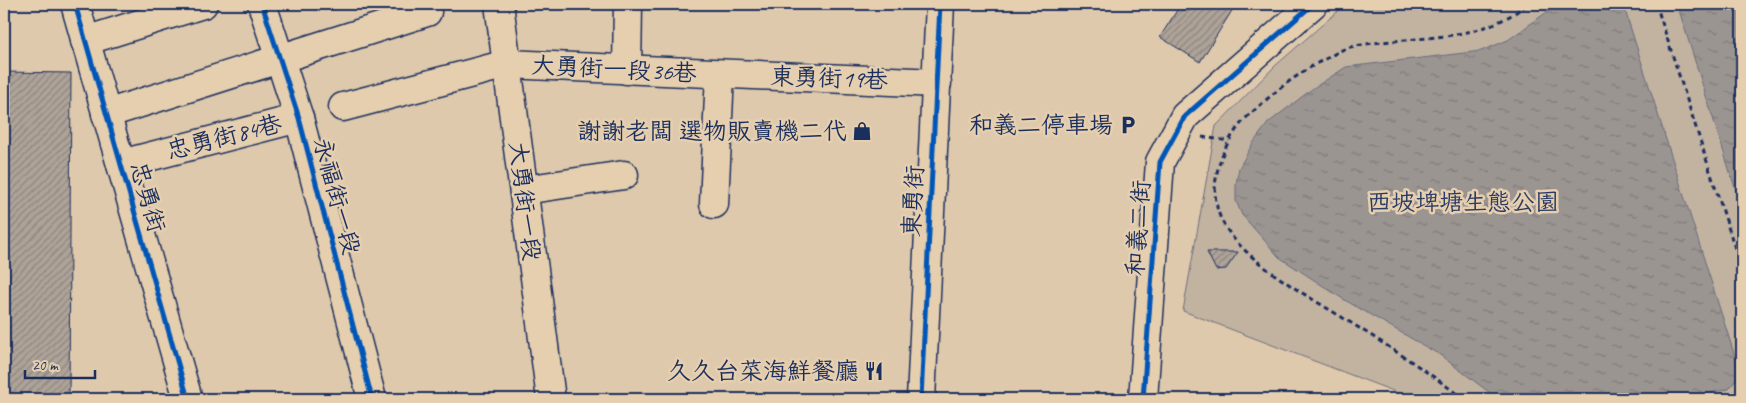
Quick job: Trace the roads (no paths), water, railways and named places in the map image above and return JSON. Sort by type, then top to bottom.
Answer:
[{"type":"street","name":"忠勇街","points":[[75,4],[188,399]]},
{"type":"street","points":[[85,41],[203,4]]},
{"type":"street","name":"永福街一段","points":[[262,4],[299,118],[372,399]]},
{"type":"street","name":"大勇街一段","points":[[499,4],[551,399]]},
{"type":"street","points":[[627,70],[628,4]]},
{"type":"street","name":"東勇街","points":[[921,399],[940,4]]},
{"type":"street","name":"和義二街","points":[[1143,399],[1160,162],[1185,116],[1313,4]]},
{"type":"street","points":[[106,114],[427,12]]},
{"type":"street","name":"大勇街一段36巷","points":[[343,107],[507,64],[720,74]]},
{"type":"street","points":[[714,204],[720,74]]},
{"type":"street","name":"東勇街19巷","points":[[720,74],[937,83]]},
{"type":"street","name":"忠勇街84巷","points":[[121,164],[299,118]]},
{"type":"street","points":[[524,190],[624,175]]},
{"type":"water","name":"西坡埤塘生態公園","points":[[1558,4],[1623,4],[1738,366],[1738,377],[1729,389],[1679,399],[1498,399],[1440,355],[1343,299],[1279,257],[1242,215],[1236,201],[1236,184],[1239,168],[1253,143],[1268,123],[1312,89],[1346,67],[1481,51],[1508,40]]},
{"type":"water","points":[[1677,4],[1742,4],[1742,210]]},
{"type":"place","name":"和義二停車場","points":[[1128,125]]},
{"type":"place","name":"謝謝老闆 選物販賣機二代","points":[[862,131]]},
{"type":"place","name":"久久台菜海鮮餐廳","points":[[874,371]]}]
